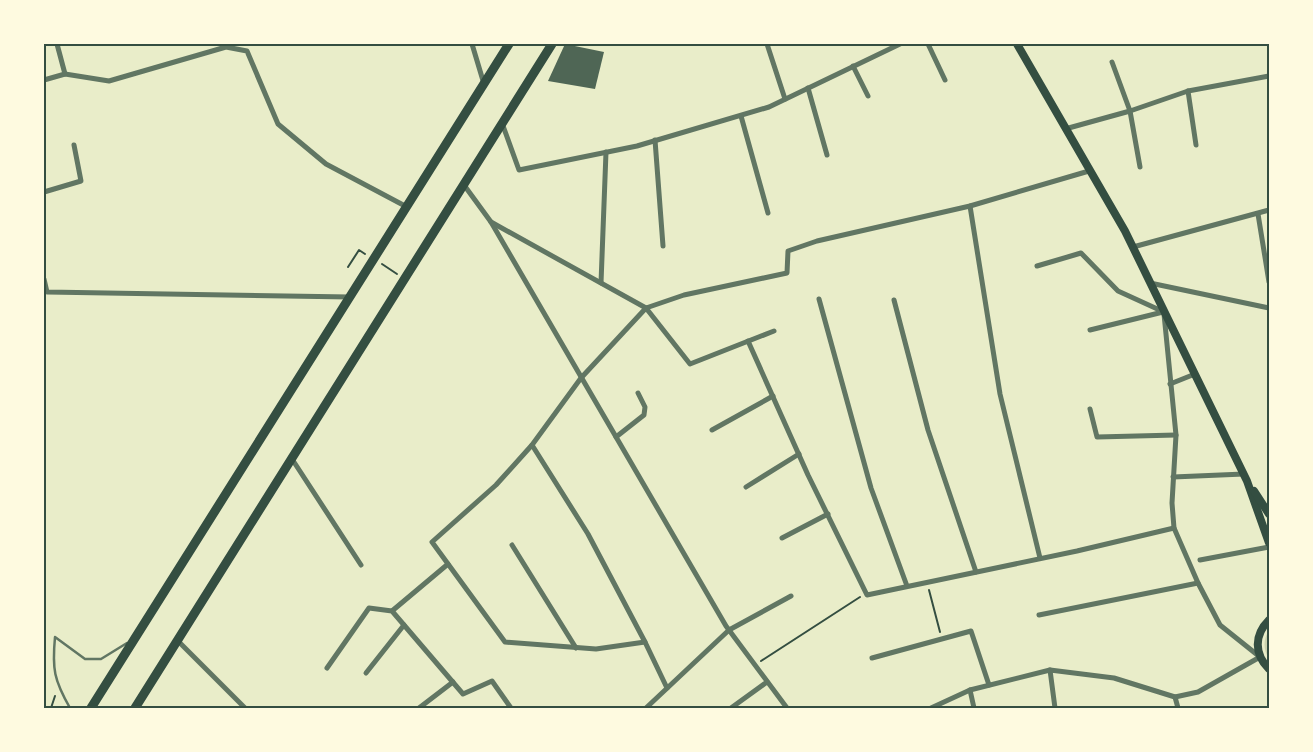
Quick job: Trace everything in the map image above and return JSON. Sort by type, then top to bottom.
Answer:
[{"type":"highway","points":[[91,708],[509,44]]},
{"type":"highway","points":[[135,708],[552,44]]},
{"type":"main road","points":[[1017,44],[1125,231],[1245,478],[1269,545]]},
{"type":"main road","points":[[1245,478],[1269,514]]},
{"type":"main road","points":[[1269,620],[1259,633],[1258,649],[1260,657],[1269,669]]},
{"type":"street","points":[[57,44],[65,74]]},
{"type":"street","points":[[472,44],[484,84]]},
{"type":"street","points":[[768,44],[785,99]]},
{"type":"street","points":[[502,123],[519,170],[656,140],[769,107],[900,44]]},
{"type":"street","points":[[928,44],[945,80]]},
{"type":"street","points":[[44,80],[65,74],[109,81],[226,47],[247,51],[278,124],[326,164],[407,207]]},
{"type":"street","points":[[1112,62],[1130,111],[1140,167]]},
{"type":"street","points":[[853,66],[868,96]]},
{"type":"street","points":[[1065,129],[1188,92],[1269,76]]},
{"type":"street","points":[[808,88],[827,155]]},
{"type":"street","points":[[1188,92],[1196,145]]},
{"type":"street","points":[[741,116],[768,213]]},
{"type":"street","points":[[656,140],[663,246]]},
{"type":"street","points":[[44,192],[81,181],[74,145]]},
{"type":"street","points":[[601,283],[606,152]]},
{"type":"street","points":[[645,642],[596,649],[505,642],[432,542],[496,485],[532,445],[581,378],[646,308],[684,295],[787,273],[788,251],[817,241],[970,206],[1089,171]]},
{"type":"street","points":[[464,184],[491,222],[729,630],[787,708]]},
{"type":"street","points":[[970,206],[1000,394],[1040,558]]},
{"type":"street","points":[[1133,247],[1269,210]]},
{"type":"street","points":[[1258,214],[1269,282]]},
{"type":"street","points":[[491,222],[646,308],[690,364],[774,331]]},
{"type":"street","points":[[1037,266],[1081,252],[1118,291],[1164,312]]},
{"type":"street","points":[[44,279],[46,293],[350,297]]},
{"type":"street","points":[[1150,283],[1269,308]]},
{"type":"street","points":[[819,299],[871,488],[907,586]]},
{"type":"street","points":[[894,300],[928,430],[976,572]]},
{"type":"street","points":[[1090,330],[1164,312]]},
{"type":"street","points":[[931,708],[970,690],[1050,670],[1114,678],[1175,697],[1198,692],[1260,657],[1220,625],[1174,528],[1172,477],[1176,435],[1164,312]]},
{"type":"street","points":[[748,341],[799,454],[867,595],[1174,528]]},
{"type":"street","points":[[1170,384],[1195,374]]},
{"type":"street","points":[[616,438],[644,415],[644,407],[638,393]]},
{"type":"street","points":[[712,430],[773,396]]},
{"type":"street","points":[[1090,409],[1097,436],[1176,435]]},
{"type":"street","points":[[532,445],[588,534],[667,688]]},
{"type":"street","points":[[746,487],[799,454]]},
{"type":"street","points":[[292,459],[361,565]]},
{"type":"street","points":[[1172,477],[1245,478]]},
{"type":"street","points":[[782,538],[828,514]]},
{"type":"street","points":[[512,545],[576,648]]},
{"type":"street","points":[[1200,560],[1269,545]]},
{"type":"street","points":[[392,611],[448,564]]},
{"type":"street","points":[[1039,615],[1198,582]]},
{"type":"street","points":[[646,708],[729,630],[791,596]]},
{"type":"street","points":[[327,668],[369,608],[392,611],[464,694],[492,681],[511,708]]},
{"type":"street","points":[[366,672],[404,625]]},
{"type":"street","points":[[872,658],[971,631],[990,685]]},
{"type":"street","points":[[178,640],[245,708]]},
{"type":"street","points":[[1050,670],[1055,708]]},
{"type":"street","points":[[419,708],[453,682]]},
{"type":"street","points":[[731,708],[767,682]]},
{"type":"street","points":[[970,690],[974,708]]},
{"type":"street","points":[[1175,697],[1178,708]]},
{"type":"lane","points":[[70,708],[58,688],[53,663],[55,637],[85,659],[101,659],[136,636]]},
{"type":"path","points":[[348,267],[359,250],[367,255]]},
{"type":"path","points":[[382,265],[398,274]]},
{"type":"path","points":[[926,582],[942,639]]},
{"type":"path","points":[[755,665],[861,596],[867,595]]},
{"type":"path","points":[[51,708],[58,688]]},
{"type":"green space","points":[[1269,630],[1269,659],[1264,644]]},
{"type":"building","points":[[565,44],[604,52],[595,89],[548,81]]}]
